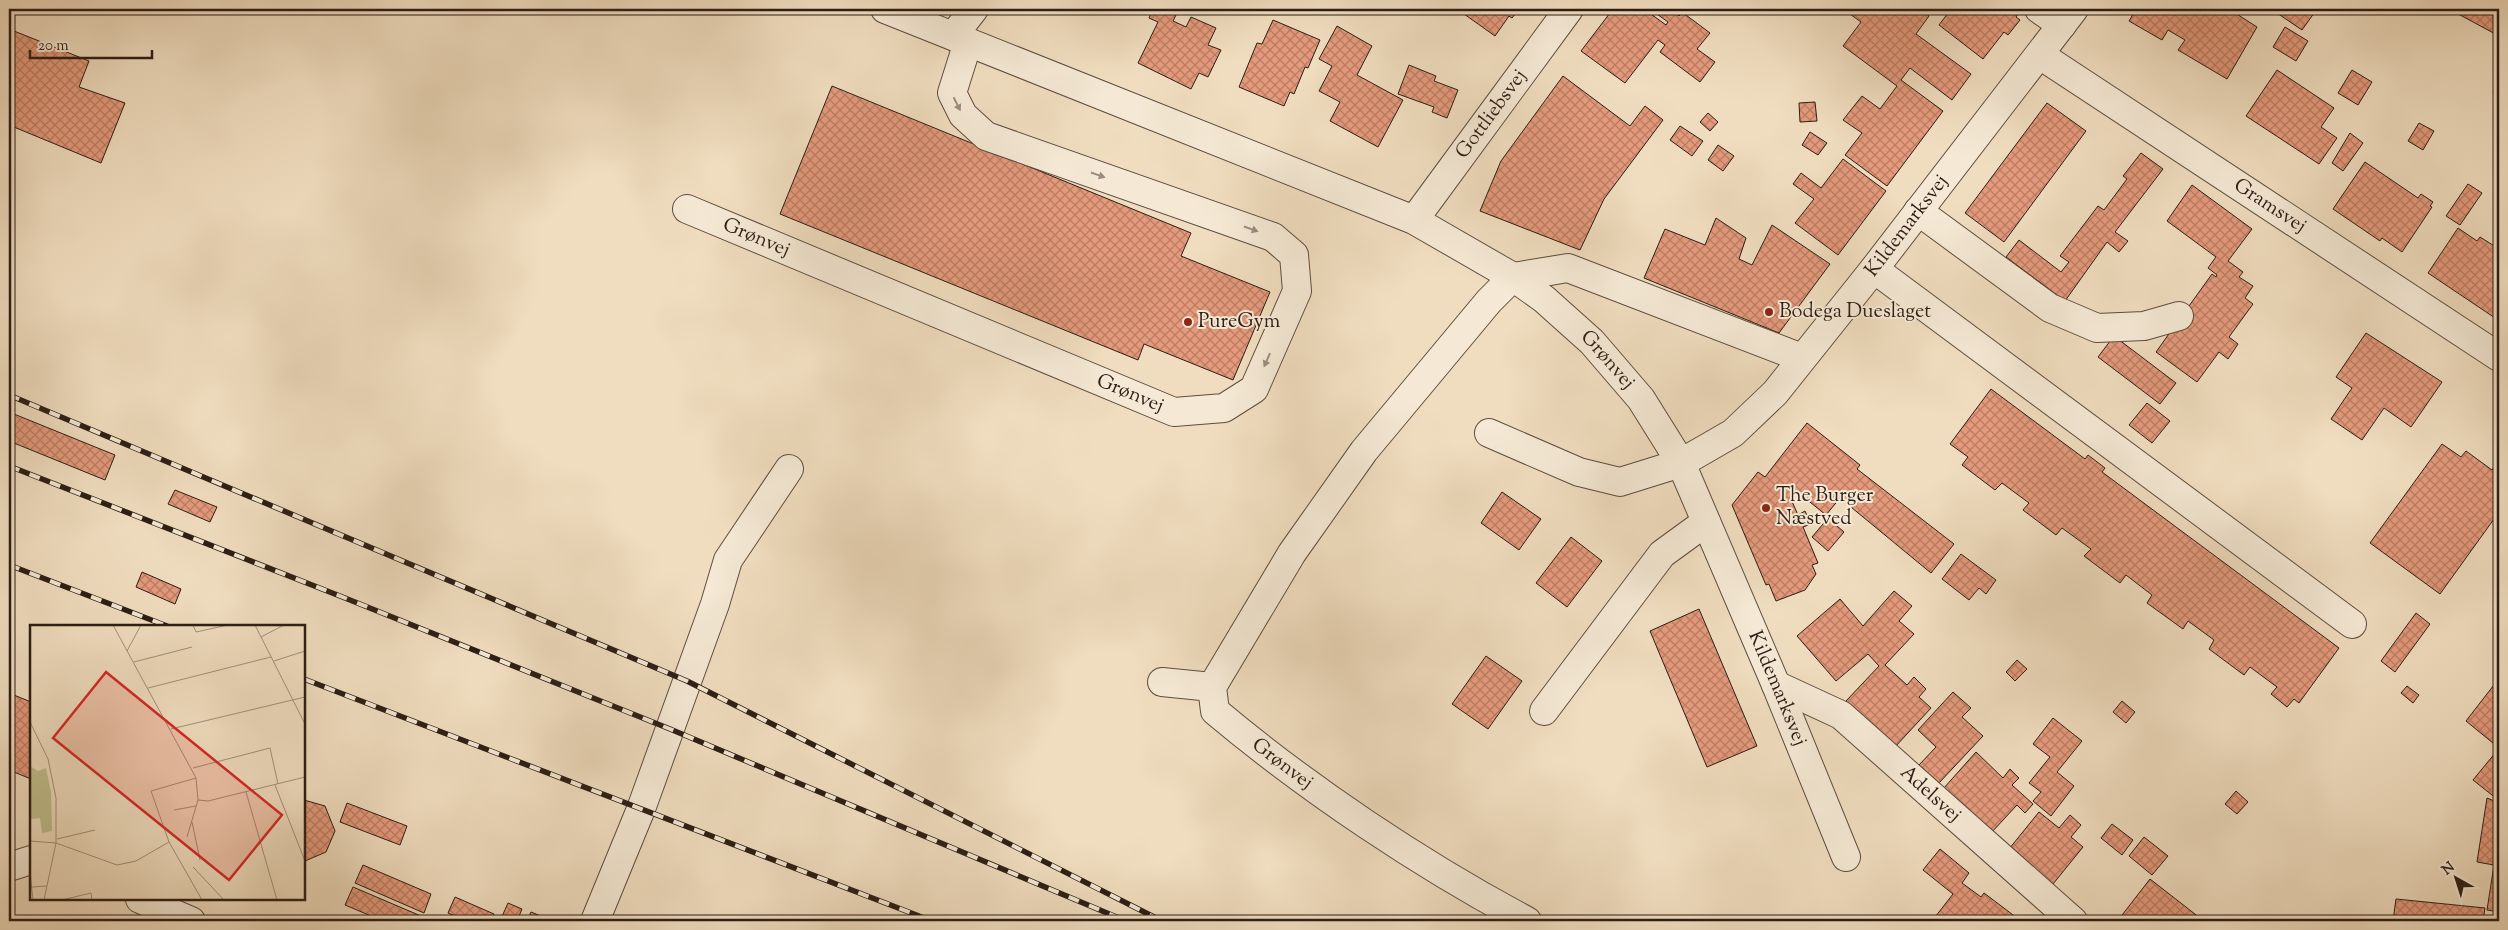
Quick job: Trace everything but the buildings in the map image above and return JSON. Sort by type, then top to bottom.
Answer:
[{"type":"street","name":"Grønvej","points":[[886,9],[1414,220],[1513,277],[1544,299],[1592,342],[1642,399],[1681,463]]},
{"type":"street","points":[[961,39],[974,9]]},
{"type":"street","name":"Gottliebsvej","points":[[1414,220],[1569,9]]},
{"type":"street","points":[[2039,9],[2068,17]]},
{"type":"street","name":"Kildemarksvej","points":[[1846,857],[1776,684],[1681,463],[1733,433],[1775,393],[1874,269],[1954,162],[2068,17]]},
{"type":"street","name":"Grønvej","points":[[687,209],[1174,412],[1224,408],[1254,389],[1297,291],[1294,256],[1273,237],[986,136],[963,115],[952,93],[961,39]]},
{"type":"street","name":"Gramsvej","points":[[2040,55],[2499,357]]},
{"type":"street","points":[[1918,211],[2050,308],[2097,328],[2144,326],[2179,316]]},
{"type":"street","points":[[1162,682],[1212,687],[1292,553],[1364,451],[1489,302],[1513,277],[1568,268],[1802,358]]},
{"type":"street","points":[[1874,269],[2352,624]]},
{"type":"street","points":[[1489,433],[1579,472],[1620,482],[1681,463]]},
{"type":"street","points":[[595,921],[641,809],[715,604],[728,560],[789,469]]},
{"type":"street","points":[[1544,711],[1662,554],[1706,522]]},
{"type":"street","name":"Adelsvej","points":[[1776,684],[1842,715],[2073,921]]},
{"type":"street","name":"Grønvej","points":[[1212,687],[1215,711],[1255,745],[1384,835],[1484,898],[1527,921]]},
{"type":"street","points":[[9,867],[30,860]]},
{"type":"street","points":[[142,900],[191,921]]},
{"type":"railway","points":[[9,395],[687,681],[1162,921]]},
{"type":"railway","points":[[9,466],[345,598],[670,729],[1126,921]]},
{"type":"railway","points":[[9,565],[164,625]]},
{"type":"railway","points":[[305,679],[932,921]]},
{"type":"place","name":"Bodega Dueslaget","points":[[1769,312]]},
{"type":"place","name":"PureGym","points":[[1188,322]]},
{"type":"place","name":"The Burger Næstved","points":[[1766,508]]}]
